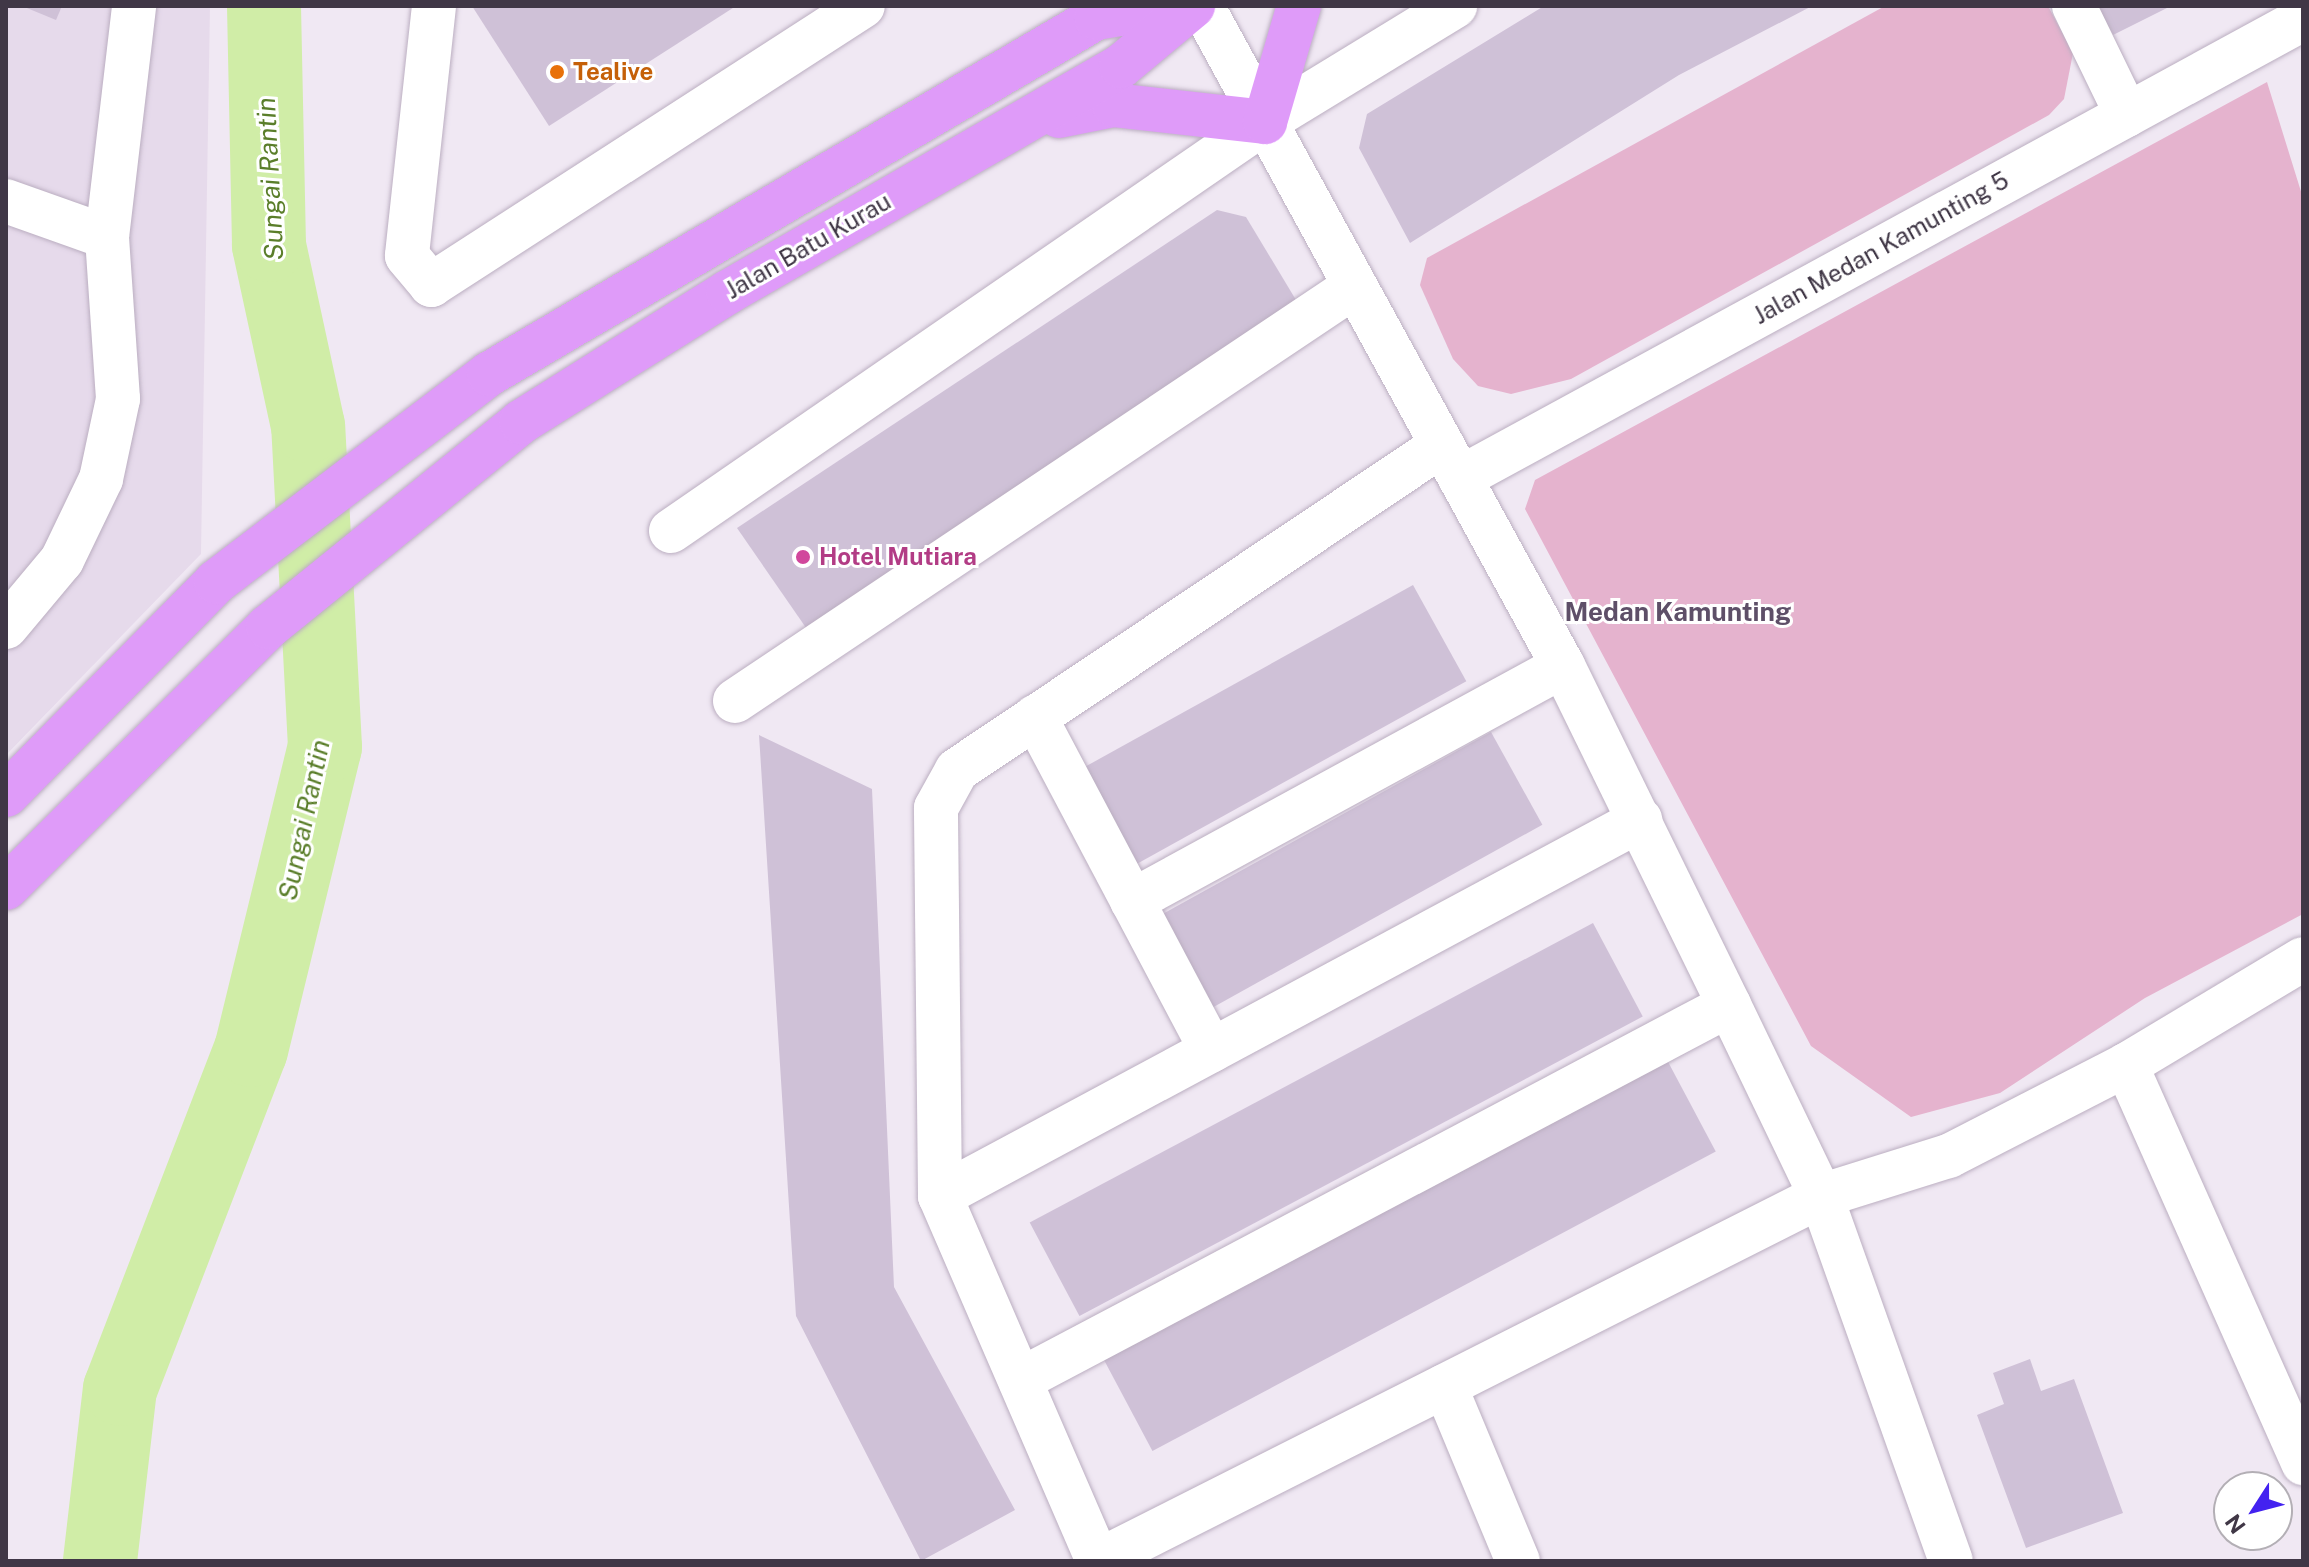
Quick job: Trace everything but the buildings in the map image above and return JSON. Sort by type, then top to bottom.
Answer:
[{"type":"main road","points":[[6,795],[216,582],[393,443],[590,310],[1096,18],[1169,6]]},
{"type":"main road","name":"Jalan Batu Kurau","points":[[6,888],[268,627],[427,494],[620,357],[1121,66],[1193,6]]},
{"type":"main road","points":[[1021,124],[1114,105],[1265,122],[1299,6]]},
{"type":"street","points":[[6,627],[62,560],[101,479],[118,399],[107,237],[134,6]]},
{"type":"street","points":[[434,6],[407,256],[431,285],[863,6]]},
{"type":"street","points":[[1202,6],[1563,666],[1640,820],[1821,1196],[1951,1561]]},
{"type":"street","points":[[671,531],[1265,122],[1455,6]]},
{"type":"street","points":[[2074,6],[2127,115]]},
{"type":"street","name":"Jalan Medan Kamunting 5","points":[[940,1196],[936,808],[957,770],[1035,717],[1451,462],[2127,115],[2303,19]]},
{"type":"street","points":[[6,201],[107,237]]},
{"type":"street","points":[[735,701],[1355,286]]},
{"type":"street","points":[[1132,901],[1563,666]]},
{"type":"street","points":[[1035,717],[1211,1050]]},
{"type":"street","points":[[1640,820],[940,1196],[1098,1561],[1821,1196],[1949,1156],[2126,1065],[2303,959]]},
{"type":"street","points":[[1020,1380],[1729,1005]]},
{"type":"street","points":[[2126,1065],[2303,1463]]},
{"type":"street","points":[[1445,1386],[1518,1561]]},
{"type":"shaded area","points":[[6,6],[210,6],[201,554],[6,755]]},
{"type":"shaded area","points":[[1885,6],[2048,6],[2073,53],[2064,99],[2049,115],[1571,379],[1511,394],[1478,386],[1453,359],[1420,285],[1427,258]]},
{"type":"shaded area","points":[[2267,82],[2303,198],[2303,914],[2145,998],[2000,1093],[1911,1117],[1811,1046],[1525,509],[1535,480]]},
{"type":"waterway","name":"Sungai Rantin","points":[[100,1561],[120,1389],[251,1050],[325,747],[308,426],[269,245],[264,6]]},
{"type":"place","name":"Tealive","points":[[557,72]]},
{"type":"place","name":"Hotel Mutiara","points":[[803,557]]},
{"type":"district","name":"Medan Kamunting","points":[[1678,612]]}]
